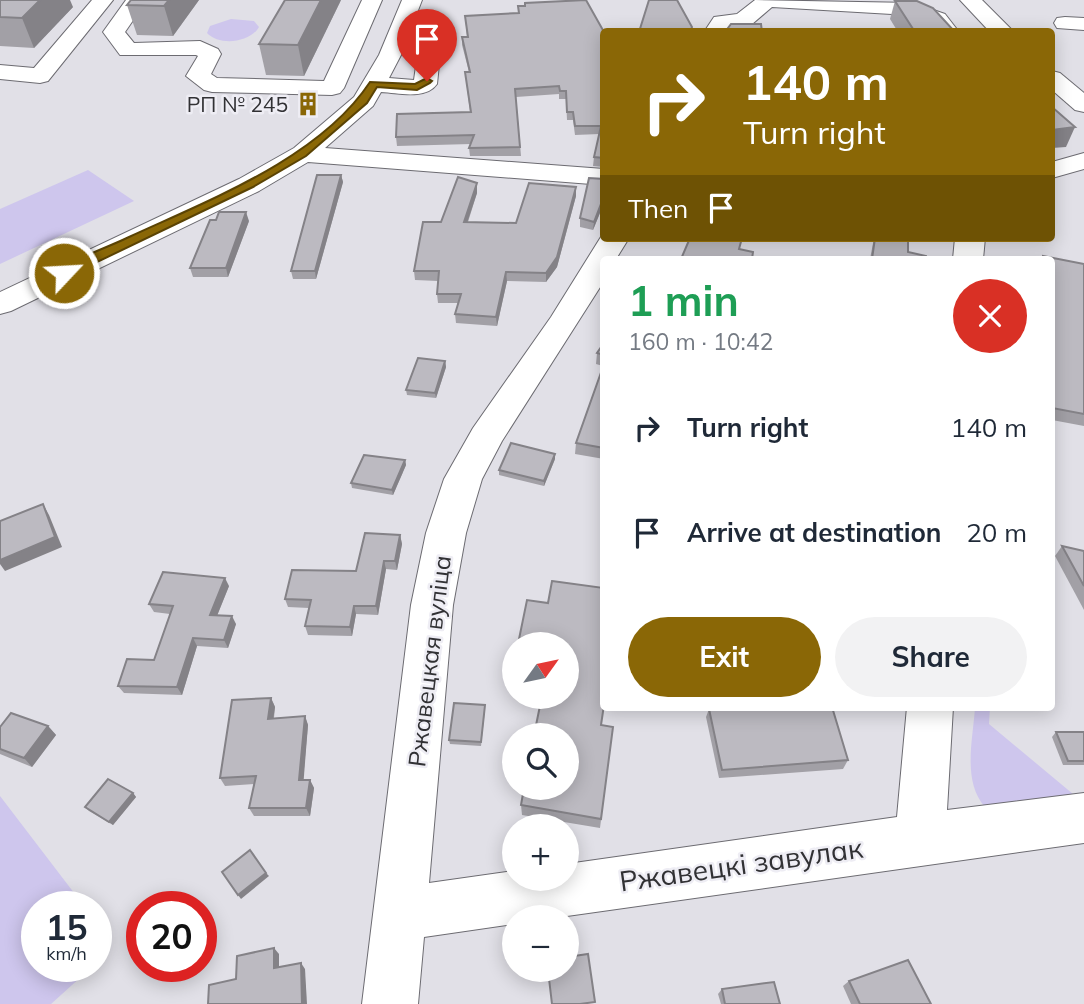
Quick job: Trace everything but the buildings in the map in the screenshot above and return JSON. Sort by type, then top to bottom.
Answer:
[{"type":"street","points":[[0,72],[40,76],[103,0]]},
{"type":"street","points":[[137,0],[114,32],[128,50],[200,48],[210,54],[198,76],[212,85],[332,88],[372,0]]},
{"type":"street","points":[[0,304],[249,185],[303,154],[363,101],[390,55],[412,0]]},
{"type":"street","points":[[970,0],[999,28]]},
{"type":"street","points":[[718,28],[722,22],[743,20],[768,1],[913,9],[937,19],[945,28]]},
{"type":"street","points":[[374,84],[417,87],[425,84],[430,45]]},
{"type":"street","points":[[1055,78],[1084,78]]},
{"type":"street","points":[[1055,81],[1084,105]]},
{"type":"street","points":[[303,154],[600,177]]},
{"type":"street","points":[[1055,169],[1084,161]]},
{"type":"street","name":"Ржавецкая вуліца","points":[[390,1004],[432,606],[446,533],[463,479],[486,437],[564,322],[600,262]]},
{"type":"street","points":[[920,839],[930,711]]},
{"type":"street","name":"Ржавецкі завулак","points":[[399,914],[1084,818]]},
{"type":"shaded area","points":[[231,19],[254,21],[259,27],[249,37],[234,41],[219,40],[207,33],[210,26]]},
{"type":"shaded area","points":[[88,170],[134,201],[0,264],[0,209]]},
{"type":"shaded area","points":[[975,711],[990,711],[989,724],[1079,799],[985,807],[973,785],[971,746]]},
{"type":"shaded area","points":[[0,796],[73,891],[21,891],[21,982],[75,982],[51,1004],[0,1004]]},
{"type":"place","name":"РП № 245","points":[[308,104]]},
{"type":"route","points":[[64,273],[249,185],[303,154],[363,101],[374,84],[417,87],[427,81]]}]
